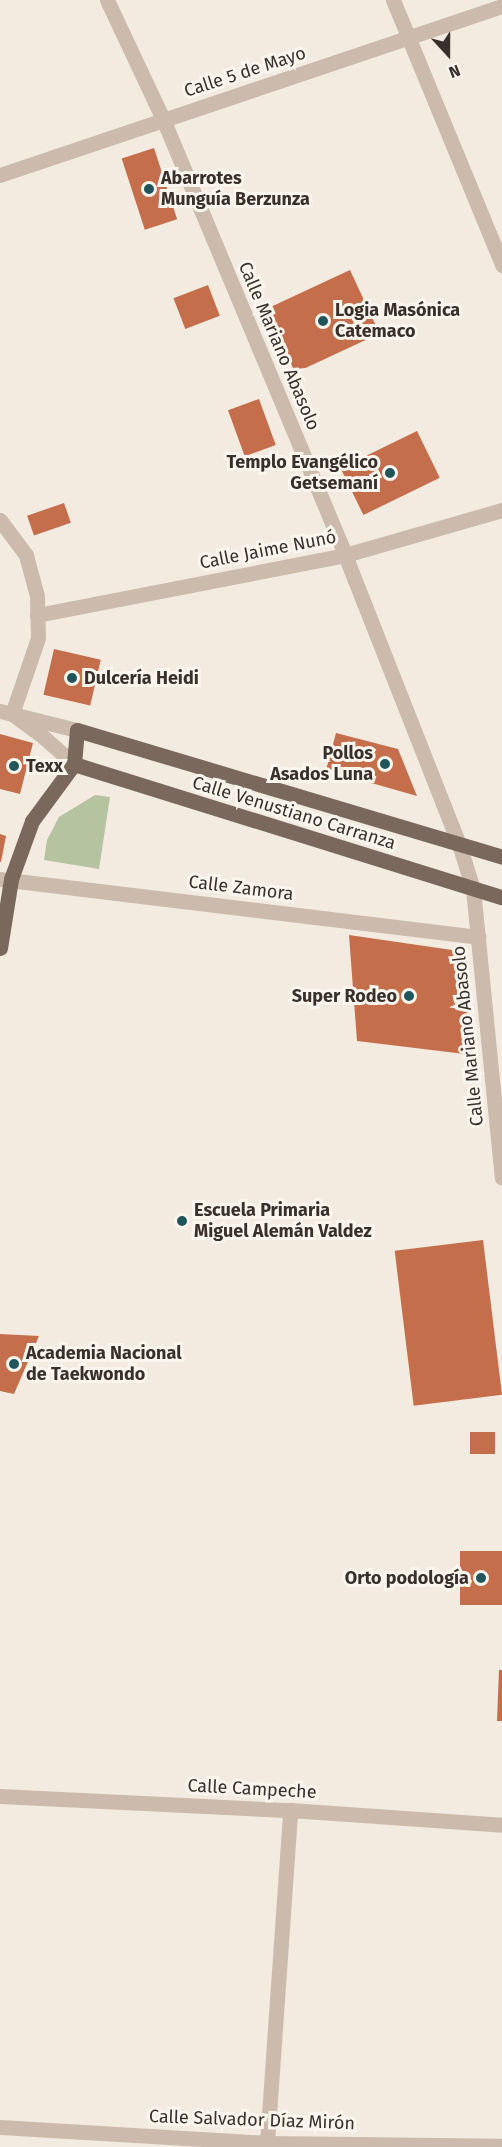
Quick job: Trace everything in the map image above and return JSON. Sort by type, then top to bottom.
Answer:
[{"type":"main road","name":"Calle Venustiano Carranza","points":[[77,730],[502,857]]},
{"type":"main road","points":[[0,948],[6,879],[32,821],[74,764],[77,730]]},
{"type":"main road","name":"Calle Venustiano Carranza","points":[[74,764],[502,897]]},
{"type":"street","name":"Calle Mariano Abasolo","points":[[107,0],[163,119],[345,555],[459,844],[473,889],[502,1178]]},
{"type":"street","points":[[393,0],[502,265]]},
{"type":"street","name":"Calle 5 de Mayo","points":[[0,174],[502,6]]},
{"type":"street","name":"Calle Jaime Nunó","points":[[37,615],[345,555],[502,510]]},
{"type":"street","points":[[0,520],[26,555],[37,596],[38,638],[6,713]]},
{"type":"street","points":[[6,713],[77,730]]},
{"type":"street","points":[[6,713],[40,734],[74,764]]},
{"type":"street","name":"Calle Zamora","points":[[6,879],[478,937]]},
{"type":"street","name":"Calle Campeche","points":[[0,1796],[290,1810],[502,1826]]},
{"type":"street","points":[[267,2143],[290,1810]]},
{"type":"street","name":"Calle Salvador Díaz Mirón","points":[[0,2127],[267,2143],[502,2146]]},
{"type":"green space","points":[[95,795],[110,797],[99,869],[44,860],[47,840],[59,817]]},
{"type":"building","name":"Abarrotes Munguía Berzunza","points":[[154,148],[177,219],[145,230],[122,159]]},
{"type":"building","name":"Logia Masónica Catemaco","points":[[350,270],[380,333],[295,373],[266,309]]},
{"type":"building","points":[[208,285],[220,316],[185,329],[173,298]]},
{"type":"building","points":[[259,399],[276,445],[245,456],[228,410]]},
{"type":"building","name":"Templo Evangélico Getsemaní","points":[[417,431],[440,478],[363,515],[341,468]]},
{"type":"building","points":[[64,503],[71,523],[34,536],[27,516]]},
{"type":"building","name":"Dulcería Heidi","points":[[54,649],[101,660],[90,706],[43,695]]},
{"type":"building","points":[[336,733],[398,749],[417,796],[326,770]]},
{"type":"building","name":"Texx","points":[[0,734],[33,743],[20,794],[0,789]]},
{"type":"building","points":[[0,834],[6,836],[1,862],[0,862]]},
{"type":"building","name":"Super Rodeo","points":[[349,935],[459,951],[473,1055],[357,1041]]},
{"type":"building","points":[[483,1240],[502,1395],[414,1406],[395,1251]]},
{"type":"building","name":"Academia Nacional de Taekwondo","points":[[0,1334],[39,1336],[14,1394],[0,1391]]},
{"type":"building","points":[[470,1432],[495,1432],[495,1454],[470,1454]]},
{"type":"building","name":"Orto podología","points":[[460,1551],[502,1551],[502,1605],[460,1605]]},
{"type":"building","points":[[499,1670],[502,1670],[502,1721],[497,1721]]},
{"type":"place","name":"Abarrotes Munguía Berzunza","points":[[149,189]]},
{"type":"place","name":"Logia Masónica Catemaco","points":[[323,321]]},
{"type":"place","name":"Templo Evangélico Getsemaní","points":[[390,473]]},
{"type":"place","name":"Dulcería Heidi","points":[[72,678]]},
{"type":"place","name":"Pollos Asados Luna","points":[[385,764]]},
{"type":"place","name":"Texx","points":[[14,766]]},
{"type":"place","name":"Super Rodeo","points":[[409,996]]},
{"type":"place","name":"Escuela Primaria Miguel Alemán Valdez","points":[[182,1221]]},
{"type":"place","name":"Academia Nacional de Taekwondo","points":[[14,1364]]},
{"type":"place","name":"Orto podología","points":[[481,1578]]}]
